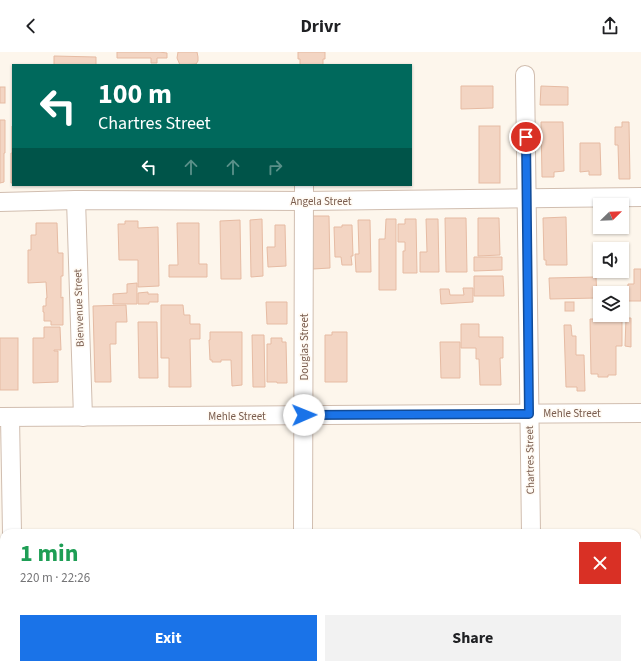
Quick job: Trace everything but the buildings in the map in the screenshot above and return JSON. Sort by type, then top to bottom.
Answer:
[{"type":"street","name":"Chartres Street","points":[[525,75],[531,529]]},
{"type":"street","name":"Angela Street","points":[[0,202],[304,193],[526,199],[641,197]]},
{"type":"street","name":"Douglas Street","points":[[303,529],[304,193]]},
{"type":"street","name":"Bienvenue Street","points":[[76,200],[83,417]]},
{"type":"street","name":"Mehle Street","points":[[5,417],[641,413]]},
{"type":"street","points":[[5,417],[12,529]]},
{"type":"route","points":[[304,415],[529,414],[526,137]]}]
